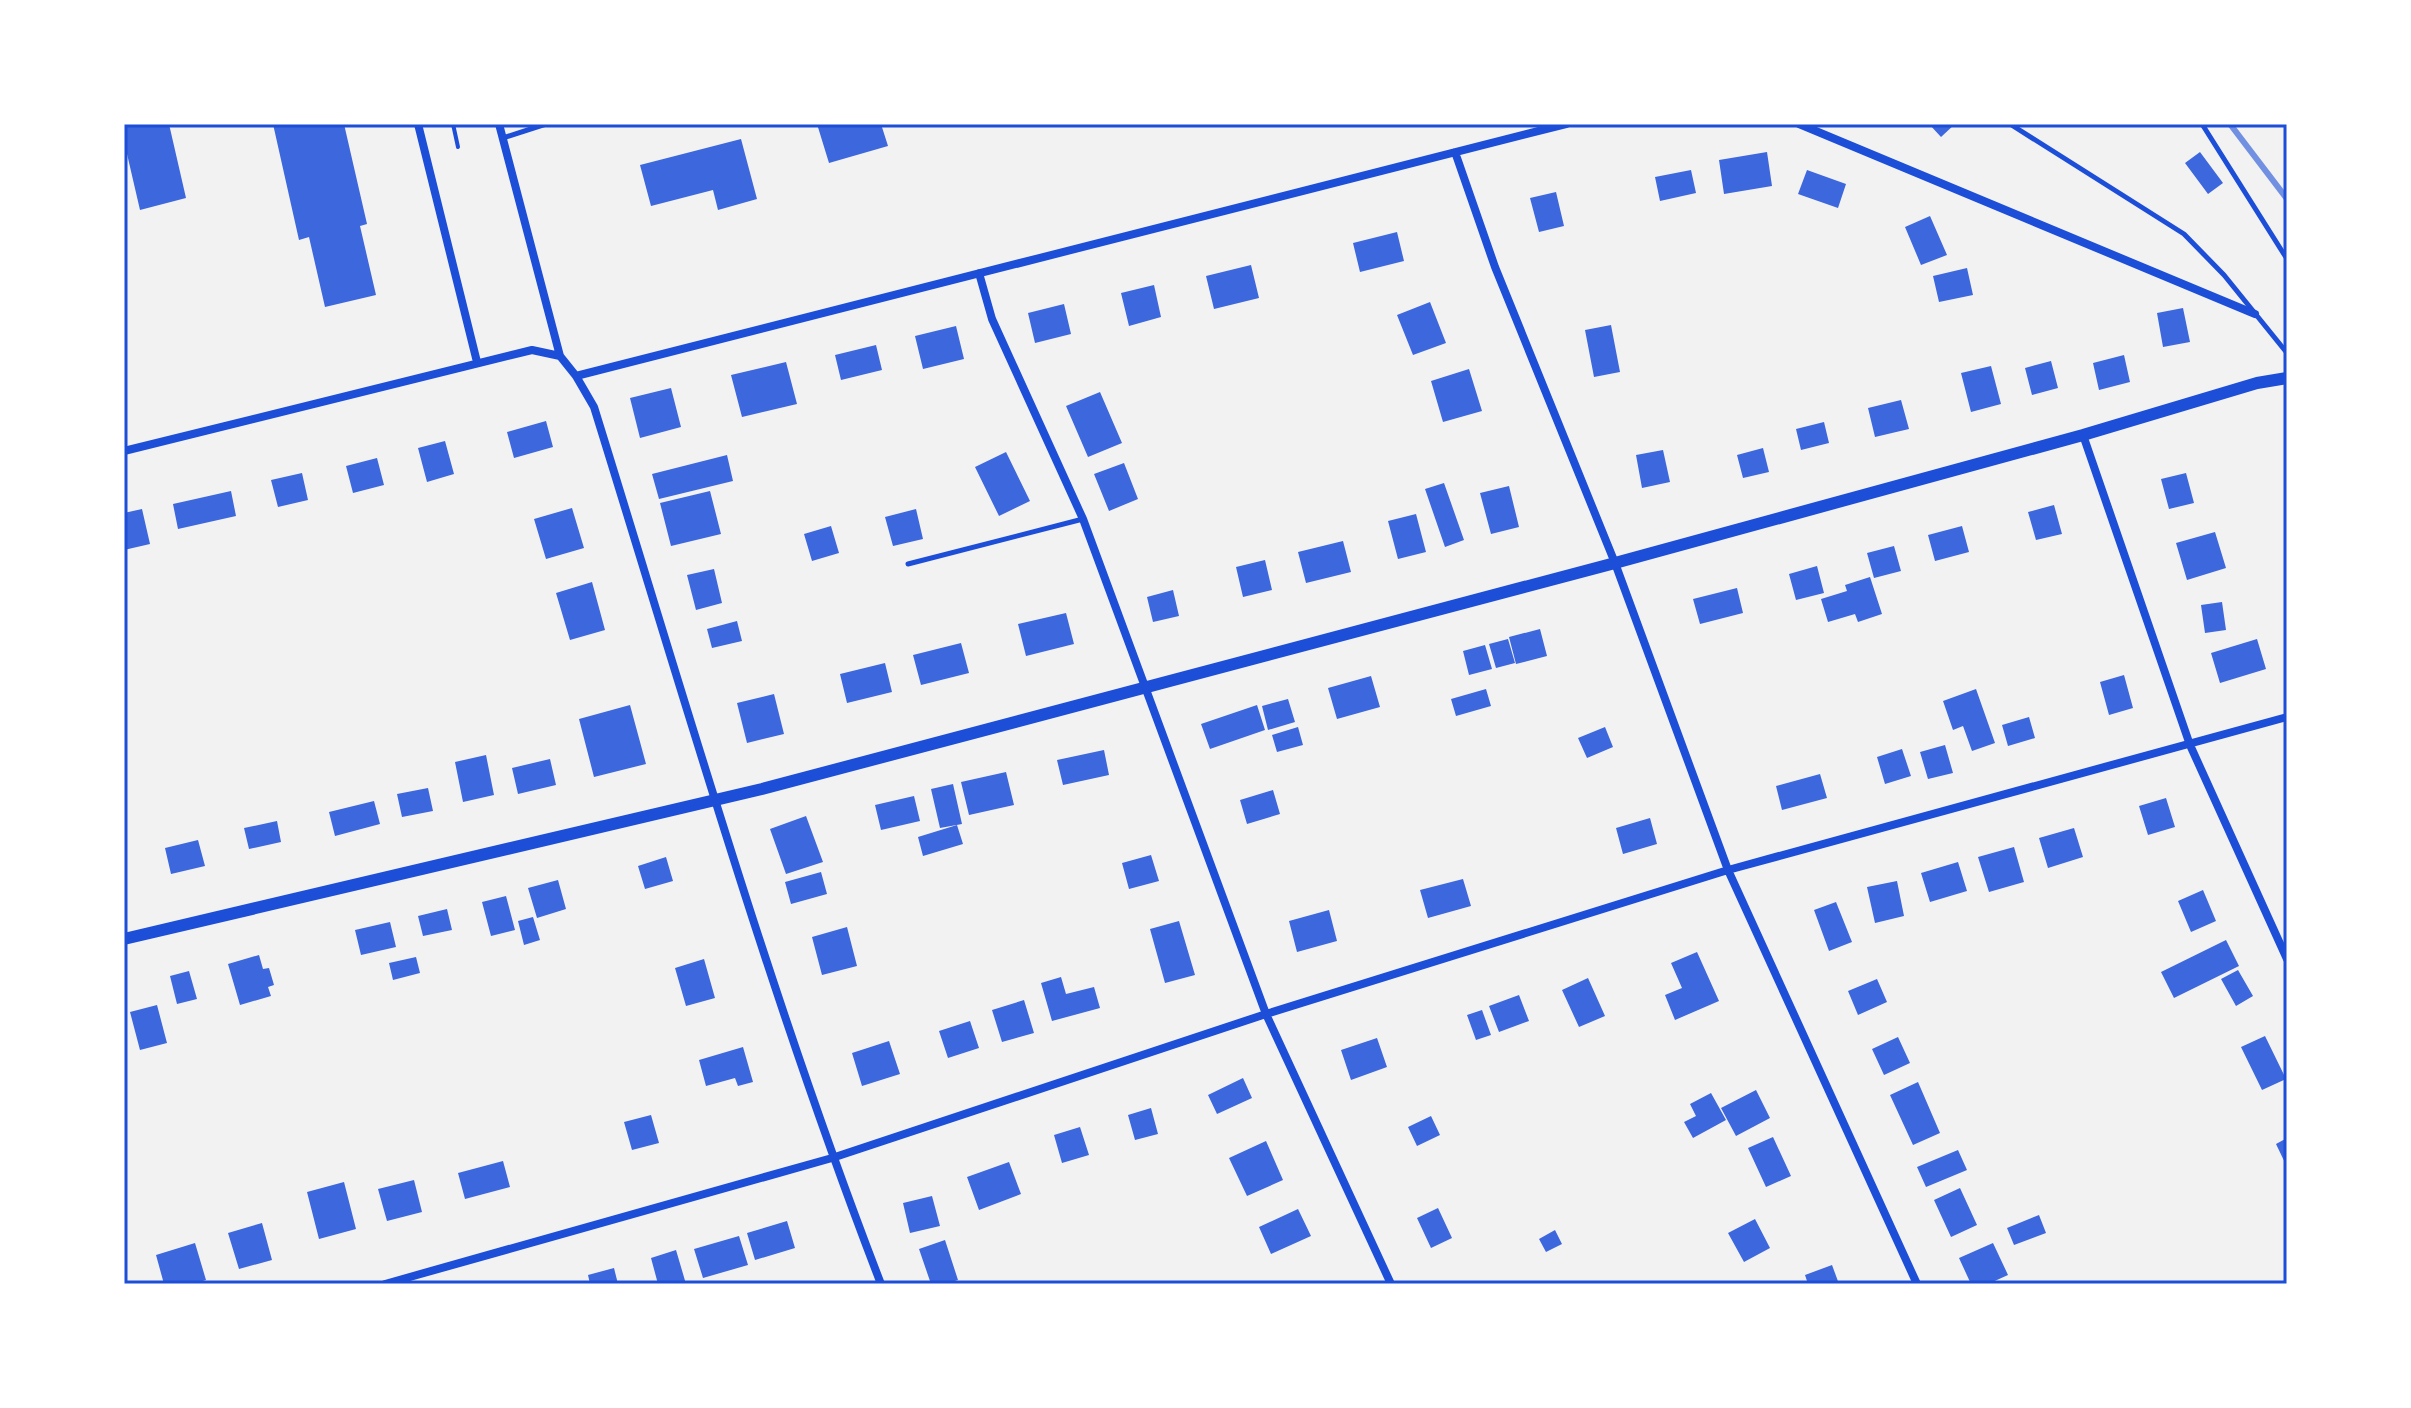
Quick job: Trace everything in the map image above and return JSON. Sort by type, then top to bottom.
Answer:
[{"type":"street","points":[[418,124],[477,362]]},
{"type":"street","points":[[499,124],[560,356],[594,407],[716,801],[832,1158],[881,1284]]},
{"type":"street","points":[[576,376],[1566,124]]},
{"type":"street","points":[[1799,124],[2255,314]]},
{"type":"street","points":[[1455,152],[1495,267],[1615,563],[1728,870],[1917,1284]]},
{"type":"street","points":[[979,273],[992,319],[1083,519],[1266,1014],[1391,1284]]},
{"type":"street","points":[[124,451],[532,350],[560,356]]},
{"type":"street","points":[[124,939],[716,801],[1615,563],[2083,435],[2257,383],[2287,378]]},
{"type":"street","points":[[2083,435],[2190,745],[2287,959]]},
{"type":"street","points":[[385,1284],[402,1282],[832,1158],[1266,1014],[1728,870],[2287,717]]},
{"type":"lane","points":[[502,139],[546,124]]},
{"type":"lane","points":[[2010,124],[2184,234],[2224,275],[2287,353]]},
{"type":"lane","points":[[2202,124],[2287,259]]},
{"type":"lane","points":[[908,564],[1083,519]]},
{"type":"path","points":[[453,124],[458,147]]},
{"type":"building","points":[[124,124],[169,124],[186,198],[140,210],[124,141]]},
{"type":"building","points":[[273,124],[344,124],[367,224],[360,226],[376,295],[325,307],[309,237],[299,240]]},
{"type":"building","points":[[817,124],[881,124],[888,146],[829,163]]},
{"type":"building","points":[[1929,124],[1955,124],[1941,137]]},
{"type":"building","points":[[741,139],[757,199],[718,210],[713,190],[651,206],[640,165]]},
{"type":"building","points":[[1767,152],[1772,186],[1724,194],[1719,160]]},
{"type":"building","points":[[2200,152],[2223,183],[2208,194],[2185,163]]},
{"type":"building","points":[[1691,170],[1696,193],[1660,201],[1655,177]]},
{"type":"building","points":[[1807,170],[1846,184],[1838,208],[1798,194]]},
{"type":"building","points":[[1556,192],[1564,226],[1539,232],[1530,198]]},
{"type":"building","points":[[1930,216],[1947,255],[1921,265],[1905,227]]},
{"type":"building","points":[[1397,232],[1404,261],[1360,272],[1353,243]]},
{"type":"building","points":[[1251,265],[1259,298],[1214,309],[1206,276]]},
{"type":"building","points":[[1967,268],[1973,295],[1939,302],[1933,276]]},
{"type":"building","points":[[1154,285],[1161,317],[1129,326],[1121,293]]},
{"type":"building","points":[[1430,302],[1446,343],[1413,355],[1397,315]]},
{"type":"building","points":[[1064,304],[1071,334],[1035,343],[1028,313]]},
{"type":"building","points":[[2183,308],[2190,342],[2163,347],[2157,313]]},
{"type":"building","points":[[1611,325],[1620,372],[1594,377],[1585,330]]},
{"type":"building","points":[[956,326],[964,359],[923,369],[915,336]]},
{"type":"building","points":[[876,345],[882,370],[841,380],[835,355]]},
{"type":"building","points":[[2124,355],[2130,382],[2099,390],[2093,363]]},
{"type":"building","points":[[2051,361],[2058,388],[2032,395],[2025,368]]},
{"type":"building","points":[[786,362],[797,404],[742,417],[731,375]]},
{"type":"building","points":[[1991,366],[2001,404],[1971,412],[1961,373]]},
{"type":"building","points":[[1469,369],[1482,411],[1443,422],[1431,381]]},
{"type":"building","points":[[671,388],[681,427],[640,438],[630,398]]},
{"type":"building","points":[[1100,392],[1122,443],[1088,457],[1066,406]]},
{"type":"building","points":[[1901,400],[1909,429],[1875,437],[1868,408]]},
{"type":"building","points":[[546,421],[553,447],[514,458],[507,432]]},
{"type":"building","points":[[1824,422],[1829,443],[1801,450],[1796,429]]},
{"type":"building","points":[[445,441],[454,474],[427,482],[418,448]]},
{"type":"building","points":[[1763,448],[1769,472],[1743,478],[1737,455]]},
{"type":"building","points":[[1663,450],[1670,482],[1642,488],[1636,455]]},
{"type":"building","points":[[1006,452],[1030,501],[999,516],[975,467]]},
{"type":"building","points":[[727,455],[733,481],[659,499],[652,474]]},
{"type":"building","points":[[377,458],[384,485],[353,493],[346,466]]},
{"type":"building","points":[[1124,463],[1138,499],[1109,511],[1094,474]]},
{"type":"building","points":[[302,473],[308,500],[278,507],[271,480]]},
{"type":"building","points":[[2186,473],[2194,503],[2169,509],[2161,479]]},
{"type":"building","points":[[1444,483],[1464,540],[1445,547],[1425,489]]},
{"type":"building","points":[[1509,486],[1519,527],[1491,534],[1480,493]]},
{"type":"building","points":[[231,491],[236,516],[178,529],[173,504]]},
{"type":"building","points":[[710,491],[721,534],[671,546],[660,503]]},
{"type":"building","points":[[2054,505],[2062,534],[2036,540],[2028,512]]},
{"type":"building","points":[[572,508],[584,548],[546,559],[534,519]]},
{"type":"building","points":[[142,509],[150,544],[124,550],[124,513]]},
{"type":"building","points":[[916,509],[923,539],[893,546],[885,517]]},
{"type":"building","points":[[1416,514],[1426,552],[1398,559],[1388,521]]},
{"type":"building","points":[[831,526],[839,553],[812,561],[804,534]]},
{"type":"building","points":[[1962,526],[1969,552],[1935,561],[1928,535]]},
{"type":"building","points":[[2215,532],[2226,568],[2187,580],[2176,543]]},
{"type":"building","points":[[1343,541],[1351,572],[1306,583],[1298,552]]},
{"type":"building","points":[[1894,546],[1901,571],[1874,578],[1867,553]]},
{"type":"building","points":[[1265,560],[1272,590],[1243,597],[1236,567]]},
{"type":"building","points":[[1817,566],[1824,593],[1796,600],[1789,574]]},
{"type":"building","points":[[714,569],[722,603],[696,610],[687,575]]},
{"type":"building","points":[[1870,577],[1882,614],[1858,622],[1855,614],[1828,622],[1821,599],[1847,591],[1845,585]]},
{"type":"building","points":[[592,582],[605,630],[570,640],[556,593]]},
{"type":"building","points":[[1737,588],[1743,613],[1700,624],[1693,599]]},
{"type":"building","points":[[1173,590],[1179,616],[1153,622],[1147,597]]},
{"type":"building","points":[[2222,602],[2226,630],[2205,633],[2201,605]]},
{"type":"building","points":[[1066,613],[1074,644],[1026,656],[1018,624]]},
{"type":"building","points":[[737,621],[742,641],[712,648],[707,629]]},
{"type":"building","points":[[1540,629],[1547,656],[1516,664],[1509,637]]},
{"type":"building","points":[[1508,639],[1515,663],[1496,668],[1489,644]]},
{"type":"building","points":[[2257,639],[2266,669],[2220,683],[2211,653]]},
{"type":"building","points":[[961,643],[969,673],[921,685],[913,655]]},
{"type":"building","points":[[1485,645],[1492,669],[1469,675],[1463,651]]},
{"type":"building","points":[[885,663],[892,692],[847,703],[840,674]]},
{"type":"building","points":[[2124,675],[2133,708],[2109,715],[2100,682]]},
{"type":"building","points":[[1371,676],[1380,707],[1337,719],[1328,688]]},
{"type":"building","points":[[1486,689],[1491,706],[1456,716],[1451,699]]},
{"type":"building","points":[[1976,689],[1995,743],[1972,751],[1963,726],[1953,730],[1943,701]]},
{"type":"building","points":[[774,694],[784,734],[747,743],[737,703]]},
{"type":"building","points":[[1288,699],[1295,722],[1268,730],[1262,706]]},
{"type":"building","points":[[630,705],[646,764],[594,777],[579,719]]},
{"type":"building","points":[[1257,705],[1265,730],[1210,749],[1201,724]]},
{"type":"building","points":[[2029,717],[2035,738],[2008,746],[2002,725]]},
{"type":"building","points":[[1298,727],[1303,745],[1277,752],[1272,735]]},
{"type":"building","points":[[1605,727],[1613,747],[1587,758],[1578,738]]},
{"type":"building","points":[[1945,745],[1953,773],[1928,779],[1920,752]]},
{"type":"building","points":[[1902,749],[1911,776],[1885,784],[1877,757]]},
{"type":"building","points":[[1104,750],[1109,775],[1063,785],[1057,760]]},
{"type":"building","points":[[486,755],[494,795],[463,802],[455,762]]},
{"type":"building","points":[[550,759],[556,785],[518,794],[512,768]]},
{"type":"building","points":[[1006,772],[1014,805],[969,815],[961,782]]},
{"type":"building","points":[[1820,774],[1827,798],[1782,810],[1776,786]]},
{"type":"building","points":[[953,784],[962,824],[940,828],[931,789]]},
{"type":"building","points":[[428,788],[433,811],[402,817],[397,794]]},
{"type":"building","points":[[1273,790],[1280,814],[1247,824],[1240,800]]},
{"type":"building","points":[[914,796],[920,821],[881,830],[875,805]]},
{"type":"building","points":[[2166,798],[2175,827],[2148,835],[2139,806]]},
{"type":"building","points":[[374,801],[380,824],[335,836],[329,812]]},
{"type":"building","points":[[806,816],[823,862],[786,874],[770,829]]},
{"type":"building","points":[[1650,818],[1657,844],[1623,854],[1616,828]]},
{"type":"building","points":[[277,821],[281,842],[249,849],[244,828]]},
{"type":"building","points":[[957,825],[963,844],[923,856],[918,837]]},
{"type":"building","points":[[2074,828],[2083,857],[2048,868],[2039,838]]},
{"type":"building","points":[[198,840],[205,866],[171,874],[165,848]]},
{"type":"building","points":[[2014,847],[2024,882],[1989,892],[1978,857]]},
{"type":"building","points":[[1151,855],[1159,881],[1129,889],[1122,863]]},
{"type":"building","points":[[666,857],[673,881],[645,889],[638,866]]},
{"type":"building","points":[[1958,862],[1967,891],[1930,902],[1921,873]]},
{"type":"building","points":[[821,872],[827,894],[791,904],[785,882]]},
{"type":"building","points":[[1463,879],[1471,906],[1428,918],[1420,890]]},
{"type":"building","points":[[558,880],[566,909],[537,918],[528,888]]},
{"type":"building","points":[[1897,881],[1904,916],[1875,923],[1867,887]]},
{"type":"building","points":[[2203,890],[2216,921],[2191,932],[2178,901]]},
{"type":"building","points":[[506,896],[515,930],[491,936],[482,902]]},
{"type":"building","points":[[1836,902],[1852,942],[1829,951],[1814,910]]},
{"type":"building","points":[[447,909],[452,930],[423,936],[418,916]]},
{"type":"building","points":[[1329,910],[1337,941],[1297,952],[1289,921]]},
{"type":"building","points":[[533,917],[540,940],[524,945],[518,921]]},
{"type":"building","points":[[1179,921],[1195,975],[1165,983],[1150,929]]},
{"type":"building","points":[[390,922],[396,947],[361,955],[355,930]]},
{"type":"building","points":[[847,927],[857,966],[822,975],[812,937]]},
{"type":"building","points":[[2226,940],[2239,966],[2174,998],[2161,972]]},
{"type":"building","points":[[1697,952],[1719,1001],[1675,1020],[1665,995],[1682,988],[1671,963]]},
{"type":"building","points":[[259,955],[263,969],[269,968],[274,985],[268,987],[271,996],[240,1005],[228,964]]},
{"type":"building","points":[[416,957],[420,973],[393,980],[389,963]]},
{"type":"building","points":[[704,959],[715,998],[686,1006],[675,968]]},
{"type":"building","points":[[2238,970],[2253,996],[2236,1006],[2221,979]]},
{"type":"building","points":[[189,971],[197,999],[177,1004],[170,976]]},
{"type":"building","points":[[1061,977],[1066,994],[1094,987],[1100,1008],[1052,1021],[1041,983]]},
{"type":"building","points":[[1588,978],[1605,1016],[1579,1027],[1562,990]]},
{"type":"building","points":[[1877,979],[1887,1002],[1858,1015],[1848,991]]},
{"type":"building","points":[[1519,995],[1529,1021],[1499,1032],[1489,1006]]},
{"type":"building","points":[[1024,1000],[1034,1033],[1002,1042],[992,1010]]},
{"type":"building","points":[[157,1005],[167,1043],[140,1050],[130,1012]]},
{"type":"building","points":[[1482,1010],[1491,1035],[1476,1040],[1467,1015]]},
{"type":"building","points":[[970,1021],[979,1048],[948,1058],[939,1031]]},
{"type":"building","points":[[2265,1036],[2286,1079],[2262,1090],[2241,1047]]},
{"type":"building","points":[[1898,1037],[1910,1063],[1884,1075],[1872,1049]]},
{"type":"building","points":[[1377,1038],[1387,1067],[1351,1080],[1341,1050]]},
{"type":"building","points":[[889,1041],[900,1074],[862,1086],[852,1053]]},
{"type":"building","points":[[743,1047],[753,1082],[738,1086],[735,1078],[706,1086],[699,1060]]},
{"type":"building","points":[[1243,1078],[1252,1098],[1217,1114],[1208,1095]]},
{"type":"building","points":[[1918,1082],[1940,1133],[1913,1145],[1890,1095]]},
{"type":"building","points":[[1756,1090],[1770,1118],[1736,1136],[1721,1108]]},
{"type":"building","points":[[1711,1093],[1726,1120],[1693,1138],[1684,1122],[1696,1116],[1690,1104]]},
{"type":"building","points":[[1151,1108],[1158,1134],[1135,1140],[1128,1115]]},
{"type":"building","points":[[651,1115],[659,1143],[632,1150],[624,1122]]},
{"type":"building","points":[[1431,1116],[1440,1135],[1417,1146],[1408,1127]]},
{"type":"building","points":[[1080,1127],[1089,1155],[1062,1163],[1054,1135]]},
{"type":"building","points":[[1773,1137],[1791,1176],[1766,1187],[1748,1148]]},
{"type":"building","points":[[2287,1138],[2287,1167],[2276,1144]]},
{"type":"building","points":[[1266,1141],[1283,1180],[1247,1196],[1229,1158]]},
{"type":"building","points":[[1958,1150],[1967,1170],[1926,1187],[1917,1167]]},
{"type":"building","points":[[503,1161],[510,1187],[465,1199],[458,1173]]},
{"type":"building","points":[[1009,1162],[1021,1194],[979,1210],[967,1177]]},
{"type":"building","points":[[414,1180],[422,1212],[387,1221],[378,1189]]},
{"type":"building","points":[[344,1182],[356,1229],[319,1239],[307,1192]]},
{"type":"building","points":[[1960,1188],[1977,1225],[1951,1237],[1934,1200]]},
{"type":"building","points":[[932,1196],[940,1226],[910,1233],[903,1203]]},
{"type":"building","points":[[1438,1208],[1452,1238],[1431,1248],[1417,1218]]},
{"type":"building","points":[[1298,1209],[1311,1236],[1271,1254],[1259,1227]]},
{"type":"building","points":[[2039,1215],[2046,1233],[2014,1245],[2007,1228]]},
{"type":"building","points":[[1755,1219],[1770,1248],[1744,1262],[1728,1233]]},
{"type":"building","points":[[787,1221],[795,1248],[755,1260],[747,1233]]},
{"type":"building","points":[[262,1223],[272,1260],[239,1269],[228,1233]]},
{"type":"building","points":[[1555,1230],[1562,1244],[1546,1252],[1539,1239]]},
{"type":"building","points":[[739,1236],[748,1265],[703,1278],[694,1249]]},
{"type":"building","points":[[945,1240],[958,1280],[931,1284],[919,1249]]},
{"type":"building","points":[[195,1243],[206,1280],[193,1284],[164,1284],[156,1255]]},
{"type":"building","points":[[1993,1243],[2008,1275],[1988,1284],[1971,1284],[1959,1258]]},
{"type":"building","points":[[676,1250],[686,1284],[658,1284],[651,1258]]},
{"type":"building","points":[[1832,1265],[1839,1284],[1808,1284],[1805,1275]]},
{"type":"building","points":[[614,1268],[618,1284],[590,1284],[588,1275]]},
{"type":"railway","points":[[2230,124],[2287,199]]}]
